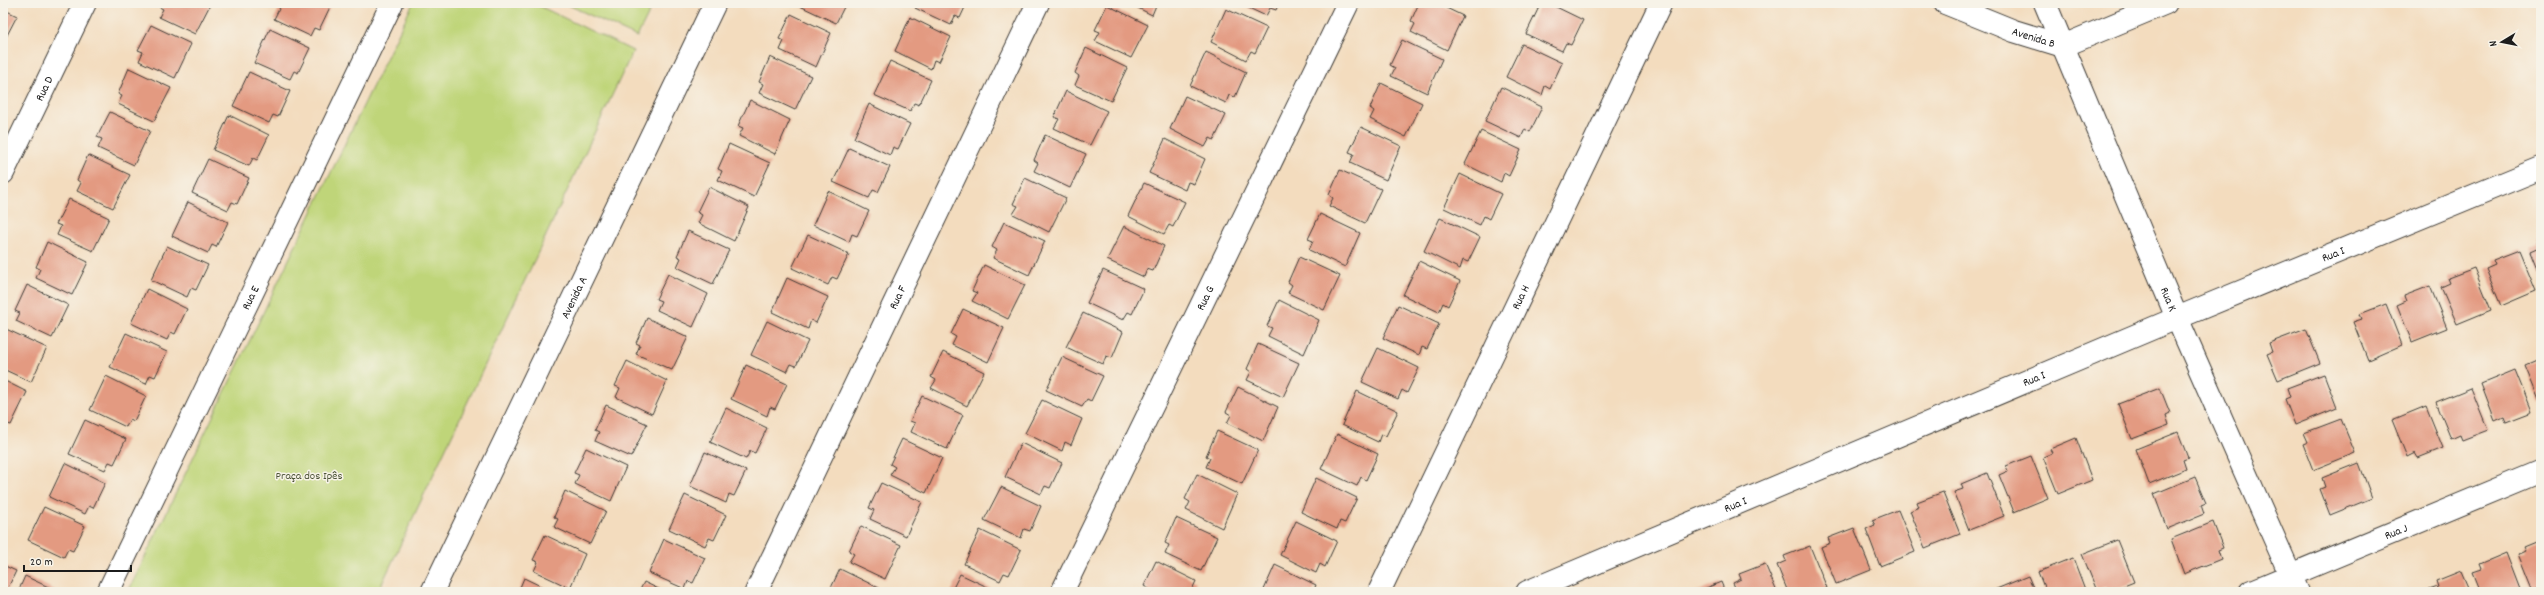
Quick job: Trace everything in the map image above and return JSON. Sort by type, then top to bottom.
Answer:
[{"type":"street","name":"Rua D","points":[[3,173],[85,3]]},
{"type":"street","name":"Rua E","points":[[108,592],[392,3]]},
{"type":"street","name":"Avenida A","points":[[432,592],[715,3]]},
{"type":"street","name":"Rua F","points":[[756,592],[1038,3]]},
{"type":"street","name":"Rua G","points":[[1062,592],[1348,3]]},
{"type":"street","name":"Rua H","points":[[1379,592],[1661,3]]},
{"type":"street","name":"Avenida B","points":[[1945,3],[2014,30],[2063,46],[2166,3]]},
{"type":"street","name":"Rua K","points":[[2045,3],[2177,318],[2295,584]]},
{"type":"street","name":"Rua I","points":[[1527,592],[2177,318],[2541,168]]},
{"type":"street","name":"Rua J","points":[[2250,592],[2295,584],[2541,471]]},
{"type":"green space","name":"Praça dos Ipês","points":[[413,3],[533,3],[633,51],[378,592],[128,592]]},
{"type":"green space","points":[[564,3],[654,3],[637,37]]},
{"type":"building","points":[[160,3],[211,3],[195,34],[159,17],[163,9],[159,7]]},
{"type":"building","points":[[282,3],[328,3],[331,5],[319,30],[314,28],[310,36],[274,19]]},
{"type":"building","points":[[802,3],[846,3],[836,23],[800,6]]},
{"type":"building","points":[[917,3],[967,3],[960,18],[955,16],[951,25],[915,8]]},
{"type":"building","points":[[1128,3],[1157,3],[1152,15]]},
{"type":"building","points":[[1238,3],[1279,3],[1276,10],[1270,8],[1266,16]]},
{"type":"building","points":[[1419,3],[1436,3],[1463,16],[1447,50],[1411,32],[1415,24],[1411,21]]},
{"type":"building","points":[[1541,3],[1548,3],[1583,20],[1571,45],[1566,43],[1562,51],[1526,34]]},
{"type":"building","points":[[1107,5],[1148,25],[1131,58],[1095,41],[1100,32],[1095,30]]},
{"type":"building","points":[[3,9],[17,16],[4,41],[3,40]]},
{"type":"building","points":[[1226,9],[1267,28],[1255,53],[1251,51],[1246,60],[1211,42]]},
{"type":"building","points":[[791,14],[831,33],[816,67],[780,50],[784,41],[779,39]]},
{"type":"building","points":[[910,17],[951,37],[939,62],[934,60],[931,69],[895,51]]},
{"type":"building","points":[[151,25],[191,44],[175,78],[139,61],[143,52],[138,50]]},
{"type":"building","points":[[270,29],[310,48],[298,73],[294,71],[290,79],[254,63]]},
{"type":"building","points":[[1402,40],[1442,59],[1427,93],[1391,76],[1395,68],[1390,65]]},
{"type":"building","points":[[1522,44],[1562,63],[1550,89],[1545,86],[1542,95],[1506,77]]},
{"type":"building","points":[[1086,48],[1127,68],[1111,101],[1075,85],[1079,76],[1075,73]]},
{"type":"building","points":[[1206,52],[1246,72],[1235,97],[1229,95],[1226,103],[1190,86]]},
{"type":"building","points":[[770,57],[811,76],[795,110],[759,93],[763,84],[759,82]]},
{"type":"building","points":[[890,61],[931,80],[919,105],[914,103],[910,111],[874,95]]},
{"type":"building","points":[[129,68],[171,88],[154,121],[118,104],[122,96],[118,94]]},
{"type":"building","points":[[249,72],[290,91],[278,117],[273,115],[269,123],[233,106]]},
{"type":"building","points":[[1381,83],[1422,103],[1406,137],[1370,119],[1374,111],[1370,108]]},
{"type":"building","points":[[1501,87],[1542,107],[1530,132],[1525,129],[1521,138],[1485,121]]},
{"type":"building","points":[[1066,91],[1107,111],[1090,145],[1054,128],[1059,119],[1054,117]]},
{"type":"building","points":[[1185,96],[1226,115],[1214,140],[1210,138],[1205,147],[1170,129]]},
{"type":"building","points":[[750,100],[790,120],[775,154],[739,136],[743,128],[738,126]]},
{"type":"building","points":[[869,104],[910,124],[898,149],[893,147],[890,155],[854,138]]},
{"type":"building","points":[[110,112],[150,131],[134,165],[98,148],[102,139],[97,137]]},
{"type":"building","points":[[229,115],[269,135],[257,160],[253,158],[249,166],[213,150]]},
{"type":"building","points":[[1361,127],[1401,146],[1386,180],[1350,163],[1354,154],[1349,152]]},
{"type":"building","points":[[1481,131],[1521,150],[1509,176],[1504,173],[1501,182],[1465,164]]},
{"type":"building","points":[[1045,135],[1086,154],[1070,188],[1034,171],[1038,163],[1034,160]]},
{"type":"building","points":[[1165,139],[1205,159],[1194,184],[1188,182],[1185,190],[1149,173]]},
{"type":"building","points":[[729,144],[770,163],[754,197],[718,180],[722,171],[718,169]]},
{"type":"building","points":[[849,148],[890,167],[878,192],[873,190],[869,198],[833,182]]},
{"type":"building","points":[[88,155],[130,175],[113,208],[77,191],[81,183],[77,180]]},
{"type":"building","points":[[208,159],[249,178],[237,204],[232,202],[228,210],[192,193]]},
{"type":"building","points":[[1340,170],[1381,189],[1365,223],[1329,206],[1333,198],[1329,195]]},
{"type":"building","points":[[1460,174],[1501,194],[1489,219],[1484,216],[1480,225],[1444,208]]},
{"type":"building","points":[[1025,178],[1066,198],[1049,232],[1013,214],[1018,206],[1013,204]]},
{"type":"building","points":[[1144,183],[1185,202],[1173,227],[1169,225],[1164,234],[1128,216]]},
{"type":"building","points":[[709,187],[749,207],[734,241],[698,223],[702,215],[697,212]]},
{"type":"building","points":[[828,191],[869,211],[857,236],[852,234],[849,242],[813,225]]},
{"type":"building","points":[[69,199],[109,218],[93,251],[57,235],[61,226],[56,224]]},
{"type":"building","points":[[188,202],[228,222],[216,247],[212,245],[208,253],[172,236]]},
{"type":"building","points":[[1320,214],[1360,233],[1345,267],[1309,250],[1313,241],[1308,239]]},
{"type":"building","points":[[1440,218],[1480,237],[1468,262],[1463,260],[1460,269],[1424,251]]},
{"type":"building","points":[[1004,222],[1045,241],[1029,275],[993,258],[997,250],[992,247]]},
{"type":"building","points":[[1124,226],[1164,246],[1153,271],[1147,269],[1144,277],[1107,260]]},
{"type":"building","points":[[688,231],[729,250],[713,284],[677,267],[681,258],[677,256]]},
{"type":"building","points":[[808,235],[849,254],[837,279],[832,277],[828,285],[792,268]]},
{"type":"building","points":[[2541,240],[2541,278],[2530,251],[2539,247],[2537,242]]},
{"type":"building","points":[[47,242],[88,262],[72,295],[36,278],[40,269],[36,267]]},
{"type":"building","points":[[167,246],[208,265],[196,290],[191,288],[187,297],[151,280]]},
{"type":"building","points":[[2519,250],[2536,291],[2501,306],[2486,269],[2495,265],[2493,260]]},
{"type":"building","points":[[1299,257],[1340,276],[1324,310],[1288,293],[1292,285],[1288,282]]},
{"type":"building","points":[[1419,261],[1460,281],[1448,306],[1443,303],[1439,312],[1403,295]]},
{"type":"building","points":[[984,265],[1025,285],[1008,319],[972,301],[977,293],[972,291]]},
{"type":"building","points":[[2474,268],[2491,310],[2457,324],[2441,287],[2450,283],[2448,278]]},
{"type":"building","points":[[1103,270],[1144,289],[1132,314],[1128,312],[1123,320],[1087,303]]},
{"type":"building","points":[[668,274],[708,294],[693,327],[657,310],[661,301],[656,299]]},
{"type":"building","points":[[787,278],[828,297],[816,323],[811,320],[808,329],[772,312]]},
{"type":"building","points":[[27,285],[68,305],[52,338],[16,321],[20,313],[15,311]]},
{"type":"building","points":[[2430,286],[2447,328],[2412,342],[2397,305],[2406,301],[2404,296]]},
{"type":"building","points":[[147,289],[187,309],[175,334],[171,332],[167,340],[131,323]]},
{"type":"building","points":[[1279,300],[1319,320],[1304,354],[1268,336],[1272,328],[1267,326]]},
{"type":"building","points":[[2386,304],[2402,345],[2368,360],[2353,322],[2362,319],[2360,314]]},
{"type":"building","points":[[1398,305],[1439,324],[1427,349],[1422,347],[1419,355],[1383,338]]},
{"type":"building","points":[[963,309],[1004,328],[988,362],[952,345],[956,337],[951,334]]},
{"type":"building","points":[[1083,313],[1123,332],[1112,358],[1106,356],[1103,364],[1066,347]]},
{"type":"building","points":[[647,318],[688,337],[672,370],[636,354],[640,345],[636,343]]},
{"type":"building","points":[[767,321],[808,341],[796,366],[791,364],[787,372],[751,355]]},
{"type":"building","points":[[6,329],[47,348],[31,382],[3,369],[3,336]]},
{"type":"building","points":[[2306,329],[2320,363],[2278,380],[2267,354],[2272,352],[2269,343]]},
{"type":"building","points":[[126,333],[167,352],[155,377],[150,375],[146,384],[110,367]]},
{"type":"building","points":[[1258,344],[1299,363],[1283,397],[1247,380],[1251,372],[1247,369]]},
{"type":"building","points":[[1378,348],[1419,368],[1407,393],[1402,390],[1398,399],[1362,382]]},
{"type":"building","points":[[943,352],[984,372],[967,406],[931,388],[936,380],[931,377]]},
{"type":"building","points":[[1062,357],[1103,376],[1091,401],[1087,399],[1082,407],[1046,390]]},
{"type":"building","points":[[2541,359],[2541,405],[2525,366]]},
{"type":"building","points":[[627,361],[667,381],[652,414],[616,397],[620,388],[615,386]]},
{"type":"building","points":[[746,365],[787,384],[775,409],[770,407],[767,416],[731,399]]},
{"type":"building","points":[[2515,370],[2532,412],[2506,422],[2504,417],[2495,421],[2481,384]]},
{"type":"building","points":[[2324,374],[2337,408],[2295,425],[2285,399],[2290,397],[2287,388]]},
{"type":"building","points":[[106,376],[146,396],[134,421],[130,419],[126,427],[90,410]]},
{"type":"building","points":[[3,380],[27,392],[11,425],[3,422]]},
{"type":"building","points":[[1238,387],[1278,407],[1263,441],[1227,423],[1231,415],[1226,412]]},
{"type":"building","points":[[2160,388],[2170,413],[2166,415],[2169,425],[2132,439],[2118,404]]},
{"type":"building","points":[[2471,388],[2488,430],[2462,440],[2460,435],[2451,439],[2436,402]]},
{"type":"building","points":[[1357,391],[1398,411],[1386,436],[1381,434],[1378,442],[1342,425]]},
{"type":"building","points":[[922,396],[963,415],[947,449],[911,432],[915,423],[910,421]]},
{"type":"building","points":[[1042,400],[1082,419],[1071,445],[1065,442],[1062,451],[1025,433]]},
{"type":"building","points":[[606,405],[647,424],[631,457],[595,441],[599,432],[595,430]]},
{"type":"building","points":[[2426,406],[2443,448],[2418,458],[2415,453],[2407,457],[2392,420]]},
{"type":"building","points":[[726,408],[767,428],[755,453],[750,451],[746,459],[710,442]]},
{"type":"building","points":[[2341,419],[2355,453],[2313,470],[2303,444],[2308,442],[2304,433]]},
{"type":"building","points":[[85,420],[126,439],[114,464],[109,462],[105,470],[69,454]]},
{"type":"building","points":[[1217,431],[1258,450],[1242,484],[1206,467],[1210,458],[1206,456]]},
{"type":"building","points":[[2178,432],[2188,458],[2183,460],[2186,469],[2149,484],[2136,449]]},
{"type":"building","points":[[1337,434],[1378,454],[1366,480],[1361,477],[1357,486],[1321,469]]},
{"type":"building","points":[[2076,438],[2092,480],[2058,494],[2043,457],[2052,453],[2050,449]]},
{"type":"building","points":[[902,439],[942,458],[926,493],[890,475],[895,467],[890,464]]},
{"type":"building","points":[[1021,443],[1062,463],[1050,488],[1045,486],[1041,494],[1005,477]]},
{"type":"building","points":[[586,448],[626,467],[611,501],[575,484],[579,475],[574,473]]},
{"type":"building","points":[[705,452],[746,471],[734,496],[729,494],[726,503],[690,486]]},
{"type":"building","points":[[2031,456],[2048,498],[2014,512],[1999,475],[2008,471],[2006,466]]},
{"type":"building","points":[[65,463],[105,483],[93,508],[89,506],[85,514],[49,497]]},
{"type":"building","points":[[2359,463],[2372,498],[2330,515],[2320,489],[2325,487],[2322,478]]},
{"type":"building","points":[[1987,473],[2004,516],[1969,530],[1954,492],[1963,489],[1961,484]]},
{"type":"building","points":[[1197,474],[1237,494],[1222,528],[1186,510],[1190,502],[1185,499]]},
{"type":"building","points":[[2195,477],[2206,503],[2201,505],[2204,514],[2167,529],[2154,494]]},
{"type":"building","points":[[1316,478],[1357,498],[1345,523],[1340,521],[1337,529],[1301,512]]},
{"type":"building","points":[[881,483],[922,502],[906,536],[870,519],[874,510],[869,508]]},
{"type":"building","points":[[1001,487],[1041,506],[1030,531],[1024,529],[1021,538],[984,520]]},
{"type":"building","points":[[565,491],[606,511],[590,544],[554,527],[558,519],[554,517]]},
{"type":"building","points":[[1943,492],[1960,534],[1925,548],[1910,511],[1919,507],[1917,502]]},
{"type":"building","points":[[685,495],[726,515],[714,540],[709,538],[705,546],[669,529]]},
{"type":"building","points":[[44,507],[85,526],[73,551],[68,549],[64,557],[28,540]]},
{"type":"building","points":[[1898,510],[1915,552],[1880,566],[1866,529],[1875,525],[1872,520]]},
{"type":"building","points":[[1176,518],[1217,537],[1201,571],[1165,554],[1169,545],[1165,543]]},
{"type":"building","points":[[1296,521],[1337,541],[1325,567],[1320,564],[1316,573],[1280,555]]},
{"type":"building","points":[[2213,522],[2223,548],[2218,550],[2221,559],[2184,574],[2171,539]]},
{"type":"building","points":[[861,526],[901,545],[885,579],[849,562],[854,554],[849,551]]},
{"type":"building","points":[[1854,528],[1871,570],[1836,584],[1821,547],[1830,543],[1828,538]]},
{"type":"building","points":[[980,530],[1021,550],[1009,575],[1004,573],[1000,581],[964,564]]},
{"type":"building","points":[[545,535],[585,554],[570,588],[534,571],[538,562],[533,560]]},
{"type":"building","points":[[664,539],[705,558],[693,583],[688,581],[685,589],[649,573]]},
{"type":"building","points":[[2541,539],[2541,588],[2533,591],[2518,554],[2526,550],[2524,546]]},
{"type":"building","points":[[2117,540],[2134,582],[2109,592],[2106,588],[2097,591],[2082,554]]},
{"type":"building","points":[[1810,546],[1827,588],[1816,592],[1788,592],[1777,565],[1786,561],[1784,556]]},
{"type":"building","points":[[2506,553],[2521,592],[2481,592],[2473,572],[2482,569],[2480,564]]},
{"type":"building","points":[[2073,558],[2086,592],[2046,592],[2038,572]]},
{"type":"building","points":[[1156,561],[1196,581],[1191,592],[1147,592],[1149,589],[1144,586]]},
{"type":"building","points":[[1765,564],[1777,592],[1737,592],[1733,583],[1741,579],[1739,574]]},
{"type":"building","points":[[3,565],[16,571],[6,592],[3,592]]},
{"type":"building","points":[[1275,565],[1316,585],[1313,592],[1263,592]]},
{"type":"building","points":[[840,569],[881,589],[879,592],[829,592]]},
{"type":"building","points":[[2461,571],[2470,592],[2430,592],[2429,590],[2438,587],[2436,581]]},
{"type":"building","points":[[960,574],[998,592],[951,592]]},
{"type":"building","points":[[25,576],[59,592],[18,592]]},
{"type":"building","points":[[2028,576],[2035,592],[1995,592],[1994,590]]},
{"type":"building","points":[[524,578],[553,592],[518,592]]},
{"type":"building","points":[[644,582],[665,592],[639,592]]},
{"type":"building","points":[[1721,582],[1725,592],[1696,592]]}]
